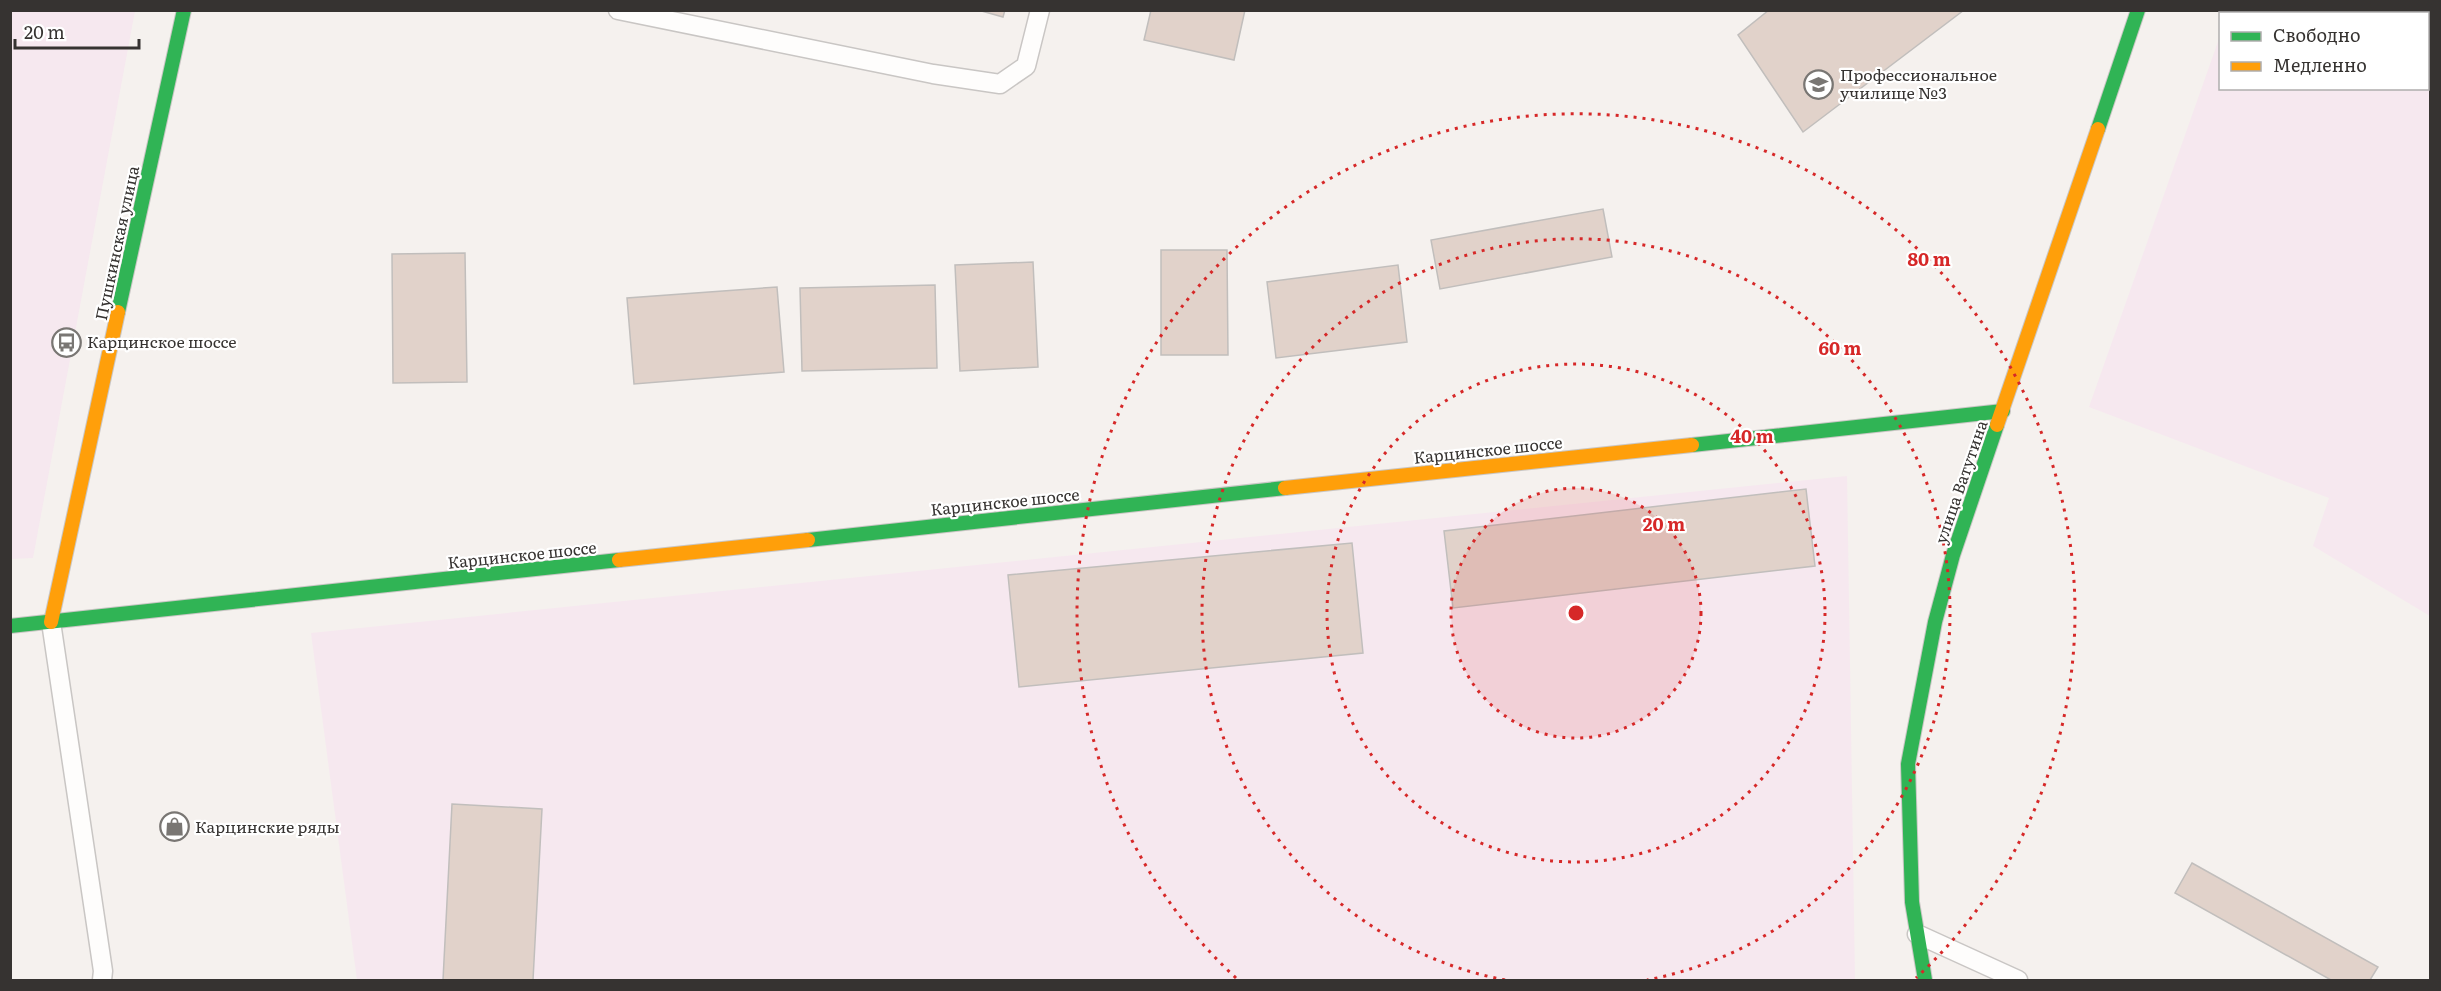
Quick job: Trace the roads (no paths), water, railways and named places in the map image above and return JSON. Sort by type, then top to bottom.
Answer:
[{"type":"main road","name":"Пушкинская улица","points":[[51,622],[184,10]]},
{"type":"main road","name":"улица Ватутина","points":[[1925,981],[1912,902],[1908,764],[1935,622],[1950,566],[2138,10]]},
{"type":"main road","name":"Карцинское шоссе","points":[[10,626],[2003,411]]},
{"type":"lane","points":[[618,10],[933,74],[1000,84],[1026,66],[1040,10]]},
{"type":"lane","points":[[51,622],[103,971],[102,981]]},
{"type":"lane","points":[[1917,934],[2018,981]]},
{"type":"place","name":"Профессиональное училище №3","points":[[1819,84]]},
{"type":"place","name":"Карцинское шоссе","points":[[66,342]]},
{"type":"place","name":"Карцинские ряды","points":[[174,827]]}]
